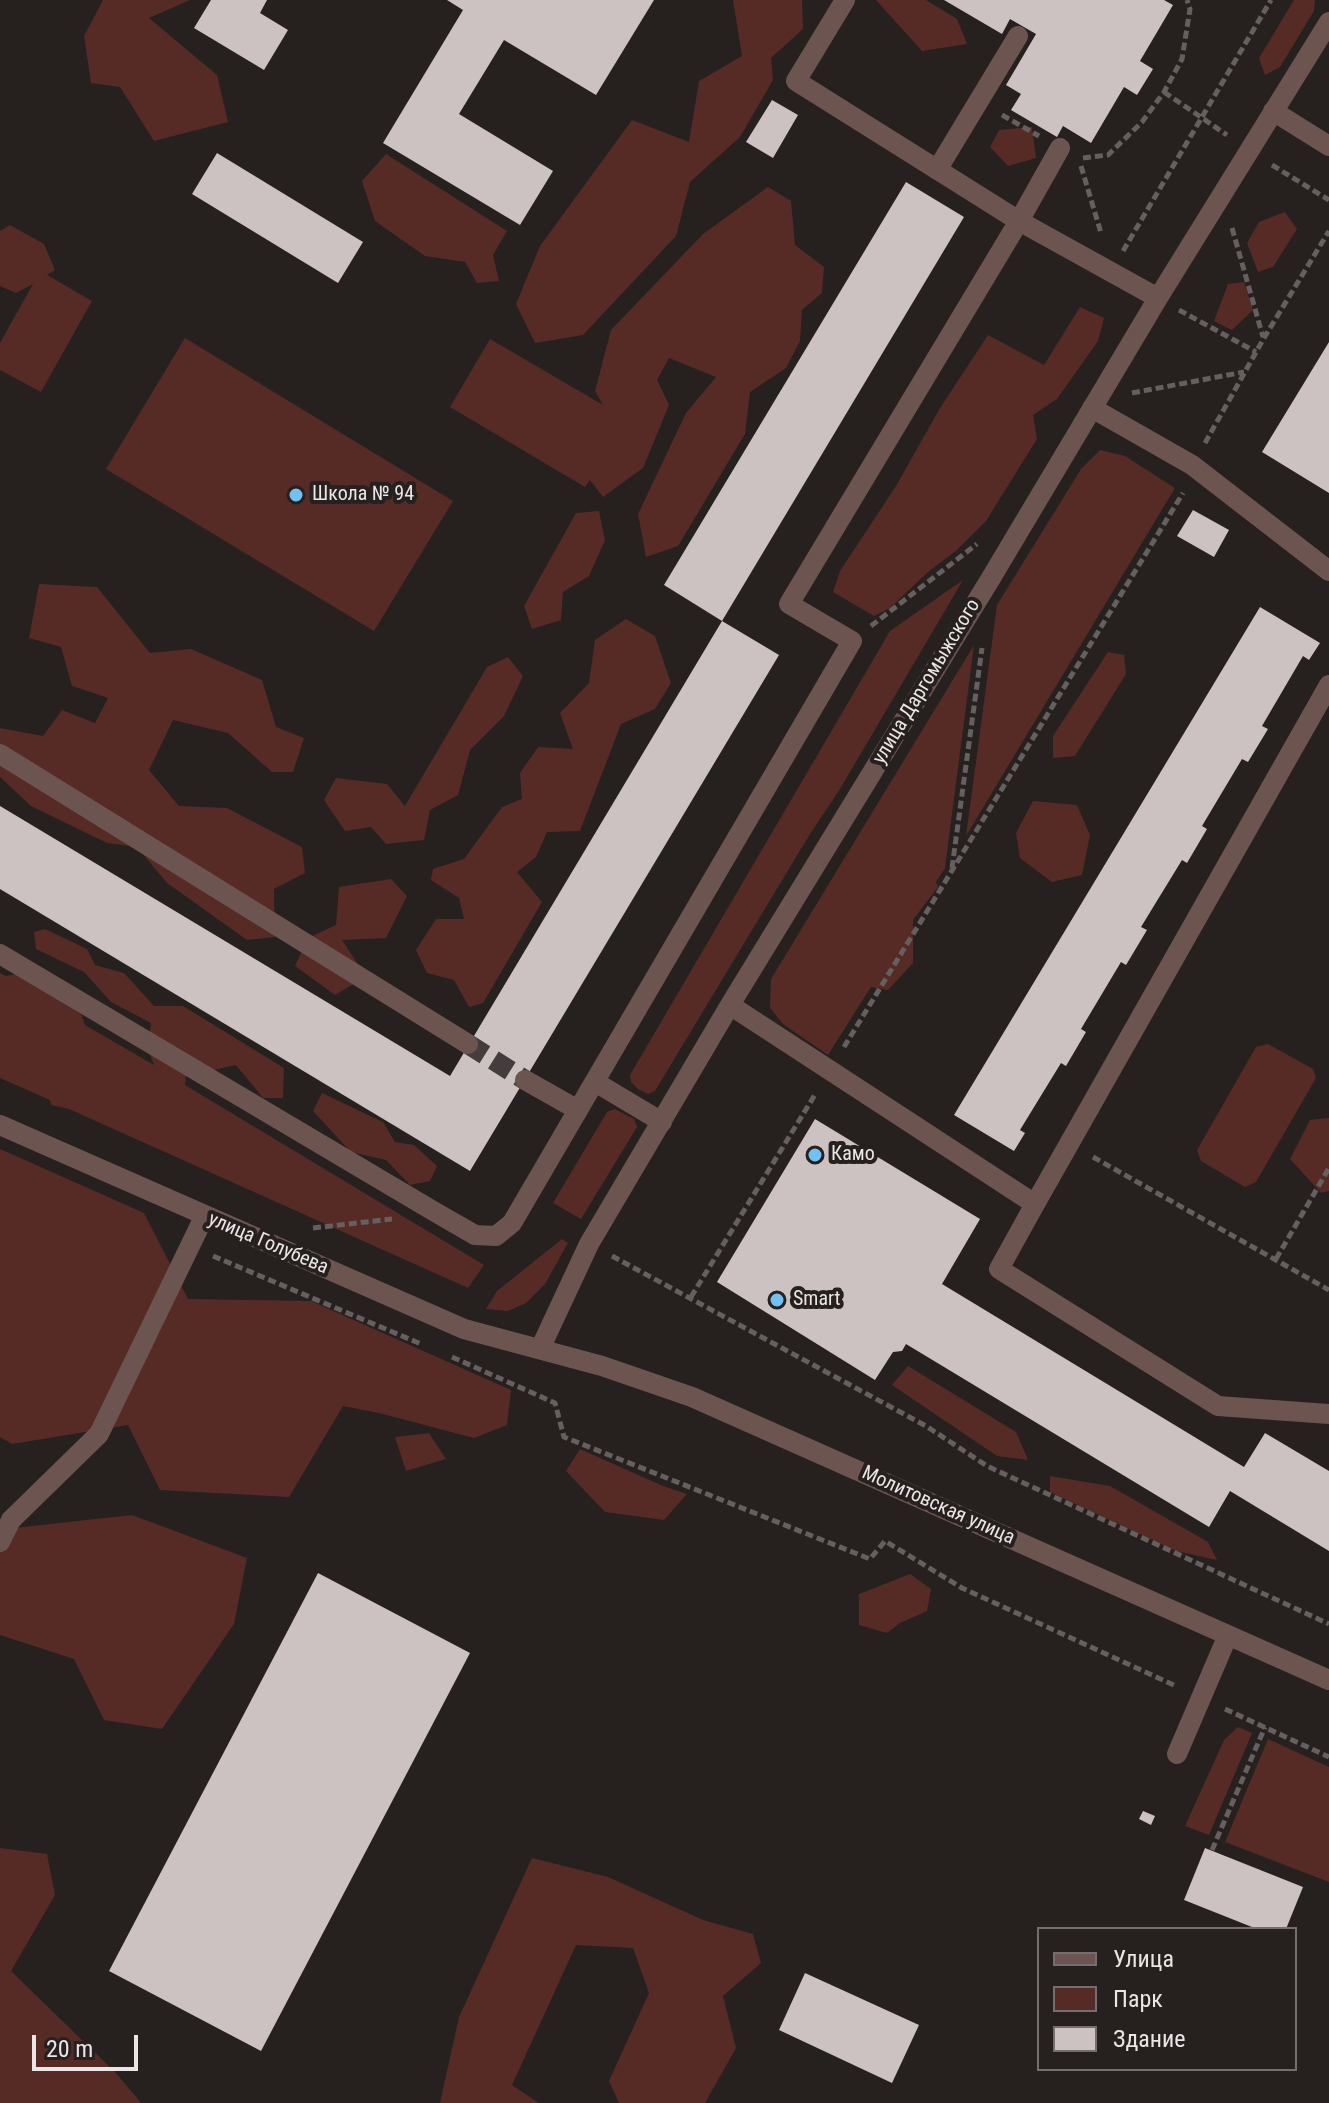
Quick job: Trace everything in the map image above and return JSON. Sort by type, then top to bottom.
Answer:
[{"type":"street","points":[[845,0],[796,81],[1019,221],[1158,298]]},
{"type":"street","name":"улица Даргомыжского","points":[[540,1349],[589,1244],[730,1005],[1158,298],[1329,22]]},
{"type":"street","points":[[937,170],[1018,36]]},
{"type":"street","points":[[1273,111],[1329,146]]},
{"type":"street","points":[[0,954],[475,1235],[496,1236],[512,1223],[852,641],[789,604],[1060,148]]},
{"type":"street","points":[[1092,408],[1192,465],[1329,571]]},
{"type":"street","points":[[1329,685],[999,1269],[1218,1406],[1329,1414]]},
{"type":"street","points":[[0,754],[468,1044]]},
{"type":"street","points":[[730,1005],[1035,1204]]},
{"type":"street","points":[[525,1080],[578,1110]]},
{"type":"street","points":[[595,1082],[662,1122]]},
{"type":"street","name":"улица Голубева","points":[[0,1125],[464,1329],[540,1349]]},
{"type":"street","points":[[0,1542],[11,1520],[99,1434],[204,1217]]},
{"type":"street","name":"Молитовская улица","points":[[540,1349],[602,1366],[692,1397],[1329,1680]]},
{"type":"street","points":[[1177,1754],[1228,1635]]},
{"type":"path","points":[[1114,272],[1079,158],[1108,155],[1142,122],[1164,92],[1182,59],[1190,9],[1187,0]]},
{"type":"path","points":[[1114,272],[1119,258],[1271,0]]},
{"type":"path","points":[[1164,92],[1329,200]]},
{"type":"path","points":[[979,101],[1060,148]]},
{"type":"path","points":[[1223,193],[1264,338]]},
{"type":"path","points":[[691,1297],[1183,494],[1192,465],[1329,231]]},
{"type":"path","points":[[1158,298],[1256,352]]},
{"type":"path","points":[[1092,408],[1130,393],[1245,371]]},
{"type":"path","points":[[852,641],[978,543]]},
{"type":"path","points":[[951,873],[983,640]]},
{"type":"path","points":[[1068,1143],[1329,1290]]},
{"type":"path","points":[[1276,1259],[1329,1168]]},
{"type":"path","points":[[313,1228],[435,1212]]},
{"type":"path","points":[[190,1246],[422,1344]]},
{"type":"path","points":[[644,1274],[926,1426],[987,1466],[1329,1624]]},
{"type":"path","points":[[450,1356],[555,1403],[564,1437],[870,1559],[885,1541],[962,1588],[1329,1757]]},
{"type":"path","points":[[1212,1850],[1265,1727]]},
{"type":"green space","points":[[103,0],[190,0],[149,18],[217,75],[228,122],[154,141],[120,87],[91,83],[84,36]]},
{"type":"green space","points":[[733,0],[802,0],[803,29],[771,58],[773,80],[740,137],[690,182],[676,236],[583,335],[535,343],[516,304],[540,246],[632,120],[689,142],[699,81],[742,56]]},
{"type":"green space","points":[[876,0],[926,0],[957,19],[967,44],[922,51]]},
{"type":"green space","points":[[1294,0],[1315,0],[1314,11],[1280,67],[1265,75],[1259,58]]},
{"type":"green space","points":[[1032,127],[1036,158],[1008,166],[990,147],[999,130]]},
{"type":"green space","points":[[386,154],[507,231],[493,255],[499,281],[477,283],[465,262],[425,256],[375,221],[362,181]]},
{"type":"green space","points":[[768,187],[791,201],[795,245],[824,267],[822,293],[802,310],[800,341],[786,368],[750,392],[745,434],[678,546],[646,557],[638,514],[686,413],[716,377],[669,358],[657,380],[669,405],[643,468],[603,497],[590,480],[585,487],[450,407],[490,339],[603,405],[595,391],[611,330],[703,234]]},
{"type":"green space","points":[[1285,212],[1297,229],[1273,267],[1258,272],[1247,243],[1259,222]]},
{"type":"green space","points":[[10,225],[44,244],[55,270],[47,275],[92,301],[41,392],[0,370],[0,343],[33,284],[16,293],[0,286],[0,231]]},
{"type":"green space","points":[[1244,282],[1253,310],[1232,330],[1214,321],[1228,284]]},
{"type":"green space","points":[[1080,307],[1104,318],[1098,341],[1057,399],[1033,415],[1037,439],[986,521],[890,608],[874,616],[833,592],[840,571],[988,335],[1044,365]]},
{"type":"green space","points":[[185,338],[453,501],[374,631],[106,469]]},
{"type":"green space","points":[[1100,450],[1125,456],[1175,488],[966,836],[997,605],[1081,469]]},
{"type":"green space","points":[[599,511],[605,540],[589,576],[563,592],[561,620],[532,629],[524,606],[576,513]]},
{"type":"green space","points":[[963,580],[840,789],[655,1091],[648,1094],[638,1089],[631,1082],[630,1075],[890,631]]},
{"type":"green space","points":[[39,584],[97,587],[150,653],[191,649],[262,680],[276,727],[304,738],[293,772],[272,772],[228,733],[173,720],[149,770],[179,806],[227,808],[302,847],[305,873],[274,889],[275,937],[247,940],[167,883],[137,847],[107,843],[31,806],[0,777],[0,728],[43,736],[62,710],[95,723],[108,698],[72,686],[61,647],[29,638]]},
{"type":"green space","points":[[626,619],[655,636],[671,683],[655,709],[621,724],[580,831],[547,832],[536,857],[517,872],[542,902],[483,1003],[469,1007],[454,980],[427,973],[416,950],[436,919],[464,919],[459,898],[431,880],[433,869],[464,859],[502,807],[522,799],[520,773],[538,747],[573,749],[560,713],[589,683],[595,640]]},
{"type":"green space","points":[[974,645],[945,868],[936,882],[938,887],[913,920],[913,963],[888,990],[871,987],[828,1055],[783,1024],[770,1008],[771,979]]},
{"type":"green space","points":[[1108,652],[1124,655],[1126,674],[1075,756],[1053,758],[1053,736]]},
{"type":"green space","points":[[508,657],[523,676],[504,716],[470,750],[458,795],[430,810],[424,840],[386,844],[371,827],[345,831],[324,800],[336,778],[387,784],[405,806],[487,667]]},
{"type":"green space","points":[[1033,801],[1077,805],[1090,835],[1082,875],[1052,882],[1020,858],[1016,833]]},
{"type":"green space","points":[[391,879],[407,896],[386,938],[342,940],[359,966],[352,985],[335,995],[295,966],[308,938],[336,925],[339,887]]},
{"type":"green space","points":[[45,929],[87,949],[95,965],[124,973],[154,1006],[183,1006],[284,1068],[283,1098],[263,1098],[236,1065],[186,1076],[185,1085],[484,1265],[468,1288],[69,1109],[51,1105],[50,1100],[0,1078],[0,973],[6,976],[17,974],[81,1014],[85,1025],[154,1065],[148,1049],[151,1023],[111,1002],[84,972],[36,949],[34,932]]},
{"type":"green space","points":[[1268,1044],[1313,1069],[1316,1078],[1256,1182],[1245,1187],[1201,1161],[1197,1150],[1256,1047]]},
{"type":"green space","points":[[322,1093],[383,1122],[395,1142],[414,1145],[437,1166],[430,1181],[410,1185],[386,1160],[351,1152],[313,1111]]},
{"type":"green space","points":[[615,1109],[634,1119],[637,1127],[581,1219],[553,1203],[607,1112]]},
{"type":"green space","points":[[1329,1118],[1329,1191],[1321,1193],[1290,1159],[1310,1120]]},
{"type":"green space","points":[[0,1149],[144,1213],[188,1299],[311,1301],[511,1390],[507,1425],[474,1438],[343,1406],[289,1497],[160,1490],[128,1425],[12,1444],[0,1437]]},
{"type":"green space","points":[[562,1239],[568,1243],[545,1284],[526,1303],[508,1311],[486,1309],[497,1291]]},
{"type":"green space","points":[[908,1366],[1016,1432],[1028,1460],[997,1456],[892,1385]]},
{"type":"green space","points":[[429,1433],[446,1459],[406,1471],[395,1437]]},
{"type":"green space","points":[[580,1449],[687,1494],[664,1520],[605,1512],[566,1471]]},
{"type":"green space","points":[[1050,1476],[1110,1486],[1208,1542],[1217,1560],[1176,1551],[1050,1492]]},
{"type":"green space","points":[[132,1515],[247,1558],[234,1624],[162,1729],[104,1720],[74,1659],[0,1635],[0,1551],[14,1528]]},
{"type":"green space","points":[[910,1574],[931,1589],[927,1611],[900,1623],[887,1633],[859,1625],[859,1594]]},
{"type":"green space","points":[[1238,1727],[1252,1733],[1209,1835],[1185,1826],[1224,1740]]},
{"type":"green space","points":[[1268,1739],[1329,1767],[1329,1882],[1225,1842]]},
{"type":"green space","points":[[0,1848],[47,1854],[55,1895],[11,1971],[116,2073],[141,2103],[0,2103]]},
{"type":"green space","points":[[532,1858],[608,1877],[703,1920],[753,1934],[761,1963],[723,1996],[736,2048],[705,2103],[619,2103],[609,2081],[649,1993],[633,1948],[576,1945],[512,2085],[539,2103],[440,2103],[459,2017]]},
{"type":"building","points":[[211,0],[267,0],[260,13],[288,30],[264,70],[194,28]]},
{"type":"building","points":[[447,0],[654,0],[596,95],[504,40],[459,114],[553,171],[520,225],[383,143],[463,10]]},
{"type":"building","points":[[944,0],[1164,0],[1173,5],[1140,61],[1153,69],[1137,95],[1124,87],[1091,143],[1063,126],[1057,137],[1011,110],[1021,94],[1006,85],[1036,34],[1010,19],[1002,34]]},
{"type":"building","points":[[772,100],[798,115],[773,158],[746,142]]},
{"type":"building","points":[[217,153],[363,242],[338,283],[192,194]]},
{"type":"building","points":[[906,182],[964,217],[722,621],[664,585]]},
{"type":"building","points":[[1329,342],[1329,493],[1262,452]]},
{"type":"building","points":[[1193,510],[1229,530],[1214,557],[1177,536]]},
{"type":"building","points":[[1260,607],[1320,643],[1309,660],[1303,656],[1262,726],[1268,729],[1248,762],[1242,759],[1202,826],[1207,829],[1187,863],[1182,860],[1141,927],[1147,930],[1126,965],[1121,962],[1081,1029],[1086,1032],[1066,1066],[1061,1063],[1020,1130],[1025,1133],[1014,1151],[954,1115]]},
{"type":"building","points":[[722,621],[779,655],[470,1171],[0,889],[0,806],[450,1076]]},
{"type":"building","points":[[815,1119],[980,1219],[942,1284],[1244,1467],[1265,1433],[1329,1471],[1329,1551],[1230,1491],[1209,1527],[906,1344],[902,1351],[893,1352],[875,1380],[717,1282]]},
{"type":"building","points":[[318,1573],[470,1653],[261,2051],[109,1971]]},
{"type":"building","points":[[1143,1811],[1155,1816],[1151,1825],[1139,1819]]},
{"type":"building","points":[[1205,1848],[1303,1887],[1287,1927],[1252,1927],[1184,1900]]},
{"type":"building","points":[[805,1973],[919,2025],[892,2083],[779,2030]]},
{"type":"tunnel","points":[[468,1044],[525,1080]]},
{"type":"place","name":"Школа № 94","points":[[296,495]]},
{"type":"place","name":"Камо","points":[[815,1155]]},
{"type":"place","name":"Smart","points":[[777,1300]]}]
